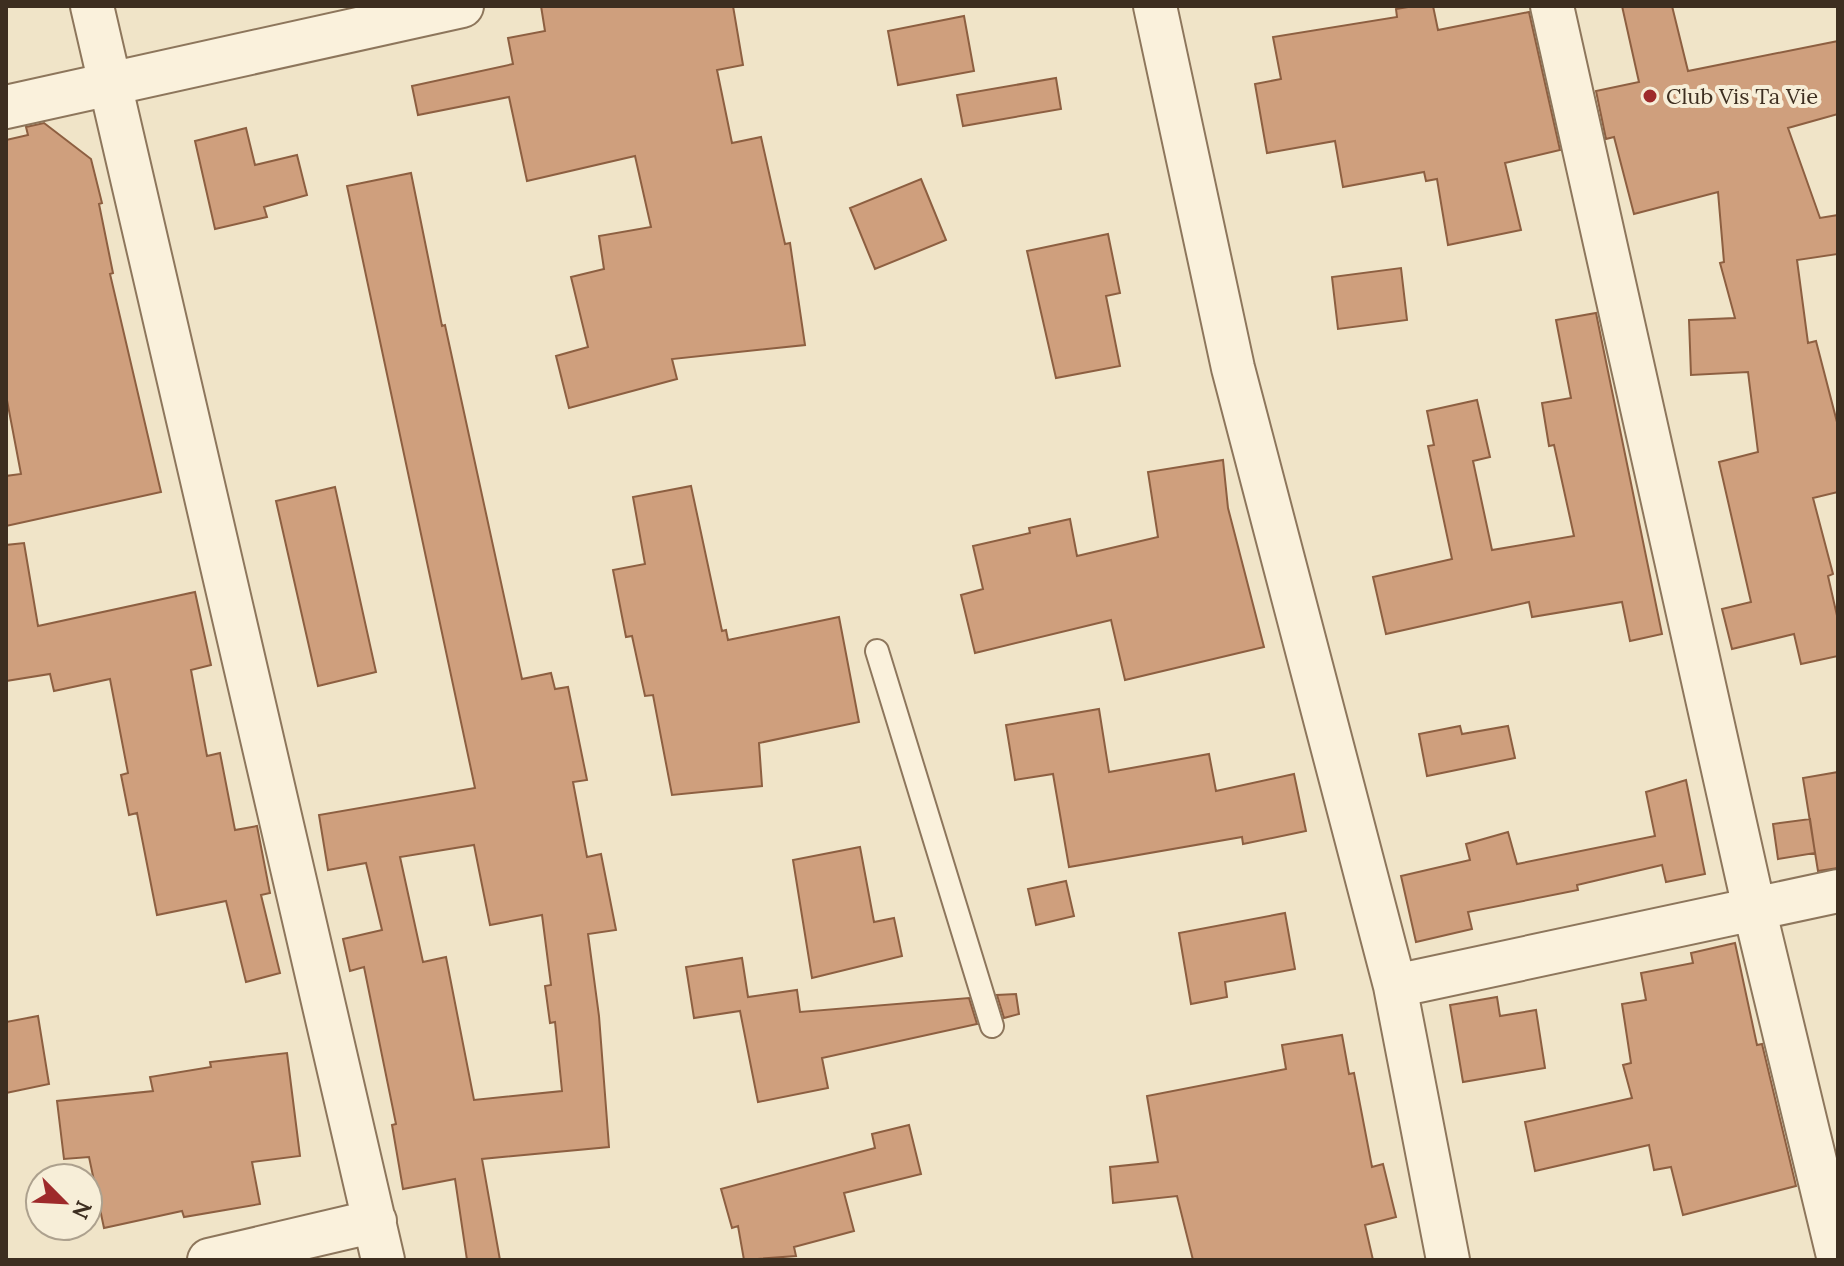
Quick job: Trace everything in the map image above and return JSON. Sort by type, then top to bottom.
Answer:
[{"type":"street","points":[[92,6],[379,1240],[209,1260]]},
{"type":"street","points":[[1155,6],[1233,368],[1395,986],[1448,1260]]},
{"type":"street","points":[[1552,6],[1754,908],[1838,1256]]},
{"type":"street","points":[[6,107],[436,9]]},
{"type":"street","points":[[1395,986],[1838,891]]},
{"type":"lane","points":[[877,651],[992,1026]]},
{"type":"building","points":[[541,6],[733,6],[743,65],[717,70],[732,143],[761,137],[785,244],[790,243],[805,345],[672,359],[677,379],[569,408],[556,356],[588,347],[571,277],[604,269],[599,236],[651,227],[635,156],[527,181],[509,97],[418,115],[412,86],[513,64],[508,38],[545,31]]},
{"type":"building","points":[[1433,6],[1438,30],[1529,12],[1560,150],[1505,163],[1521,230],[1448,245],[1437,179],[1426,181],[1424,172],[1343,187],[1335,141],[1267,153],[1255,84],[1281,79],[1273,37],[1397,17],[1396,9]]},
{"type":"building","points":[[1622,6],[1672,6],[1688,71],[1838,41],[1838,114],[1788,128],[1820,218],[1838,215],[1838,254],[1797,260],[1808,343],[1816,341],[1838,426],[1838,492],[1813,498],[1833,574],[1828,576],[1838,620],[1838,656],[1801,664],[1794,634],[1732,649],[1722,609],[1751,602],[1719,462],[1758,452],[1748,372],[1691,375],[1689,320],[1735,318],[1720,263],[1724,262],[1718,192],[1634,214],[1614,137],[1606,139],[1596,91],[1639,82]]},
{"type":"building","points":[[964,16],[974,71],[898,85],[888,31]]},
{"type":"building","points":[[1056,78],[1061,109],[963,126],[957,95]]},
{"type":"building","points":[[44,123],[91,159],[102,203],[99,204],[113,273],[110,274],[161,492],[6,526],[6,476],[21,474],[6,395],[6,140],[28,135],[26,127]]},
{"type":"building","points":[[246,128],[255,165],[297,155],[307,195],[264,207],[267,217],[215,229],[195,141]]},
{"type":"building","points":[[411,173],[442,326],[445,325],[522,679],[551,673],[555,689],[568,687],[587,780],[573,782],[587,857],[601,854],[616,930],[588,934],[599,1016],[609,1147],[482,1159],[500,1260],[467,1260],[455,1179],[403,1189],[392,1125],[396,1124],[364,967],[350,971],[343,939],[382,930],[366,863],[328,870],[319,815],[475,788],[347,186]],"holes":[[[474,845],[490,925],[542,915],[551,985],[545,986],[550,1023],[555,1022],[562,1091],[474,1100],[446,957],[423,962],[400,857]]]},
{"type":"building","points":[[921,179],[946,240],[875,269],[850,208]]},
{"type":"building","points":[[1108,234],[1120,293],[1106,296],[1120,366],[1056,378],[1027,251]]},
{"type":"building","points":[[1401,268],[1407,320],[1338,329],[1332,277]]},
{"type":"building","points":[[1596,313],[1662,634],[1630,641],[1622,602],[1532,617],[1529,602],[1386,634],[1373,577],[1452,559],[1428,446],[1434,445],[1427,411],[1477,400],[1490,457],[1473,461],[1492,550],[1574,536],[1554,445],[1549,446],[1542,403],[1571,398],[1556,320]]},
{"type":"building","points":[[1223,460],[1228,508],[1264,647],[1125,680],[1111,620],[975,653],[961,595],[983,589],[973,546],[1030,533],[1029,528],[1070,519],[1077,556],[1158,537],[1148,472]]},
{"type":"building","points":[[691,486],[722,631],[726,630],[728,640],[839,617],[859,722],[759,743],[762,786],[672,795],[653,695],[645,696],[632,636],[626,637],[613,570],[645,564],[633,497]]},
{"type":"building","points":[[335,487],[376,672],[318,686],[276,501]]},
{"type":"building","points":[[24,543],[38,626],[195,592],[211,665],[191,670],[207,756],[220,753],[235,830],[257,826],[270,893],[261,895],[280,973],[246,982],[226,901],[157,915],[137,813],[129,815],[121,775],[128,773],[110,679],[54,691],[50,674],[6,681],[6,545]]},
{"type":"building","points":[[1099,709],[1109,772],[1209,754],[1216,791],[1294,774],[1306,831],[1243,844],[1242,837],[1069,867],[1053,774],[1015,780],[1006,725]]},
{"type":"building","points":[[1460,726],[1462,734],[1508,726],[1515,758],[1427,776],[1419,734]]},
{"type":"building","points":[[1838,772],[1838,868],[1818,871],[1803,778]]},
{"type":"building","points":[[1686,780],[1705,874],[1666,882],[1662,865],[1577,885],[1578,890],[1468,912],[1472,929],[1416,942],[1401,876],[1470,860],[1466,844],[1508,832],[1517,864],[1655,836],[1646,792]]},
{"type":"building","points":[[1810,819],[1815,853],[1778,859],[1773,824]]},
{"type":"building","points":[[860,847],[874,922],[894,918],[902,956],[812,978],[793,860]]},
{"type":"building","points":[[1066,881],[1074,916],[1036,925],[1028,889]]},
{"type":"building","points":[[1285,913],[1295,969],[1225,982],[1227,997],[1191,1004],[1179,933]]},
{"type":"building","points":[[1735,943],[1757,1045],[1762,1044],[1796,1186],[1683,1215],[1671,1167],[1654,1170],[1649,1145],[1535,1171],[1525,1122],[1632,1098],[1623,1065],[1631,1063],[1622,1004],[1646,1000],[1641,973],[1693,963],[1691,953]]},
{"type":"building","points":[[742,958],[748,997],[797,990],[800,1012],[969,998],[977,1024],[822,1058],[828,1088],[758,1102],[740,1011],[694,1018],[686,967]]},
{"type":"building","points":[[1016,994],[1019,1014],[1004,1018],[997,995]]},
{"type":"building","points":[[1497,997],[1500,1016],[1536,1010],[1545,1068],[1463,1082],[1450,1005]]},
{"type":"building","points":[[38,1016],[49,1084],[6,1093],[6,1022]]},
{"type":"building","points":[[1342,1035],[1349,1074],[1354,1073],[1372,1167],[1383,1164],[1396,1217],[1365,1225],[1373,1260],[1193,1260],[1177,1196],[1113,1203],[1110,1167],[1158,1162],[1147,1096],[1286,1069],[1282,1045]]},
{"type":"building","points":[[287,1053],[300,1156],[252,1162],[260,1204],[184,1217],[182,1211],[104,1228],[104,1162],[90,1162],[89,1157],[64,1159],[57,1101],[153,1091],[150,1077],[211,1067],[210,1062]]},
{"type":"building","points":[[909,1125],[921,1174],[844,1193],[854,1231],[794,1247],[796,1256],[744,1260],[738,1226],[732,1228],[721,1189],[875,1148],[872,1134]]},
{"type":"place","name":"Club Vis Ta Vie","points":[[1650,96]]}]
